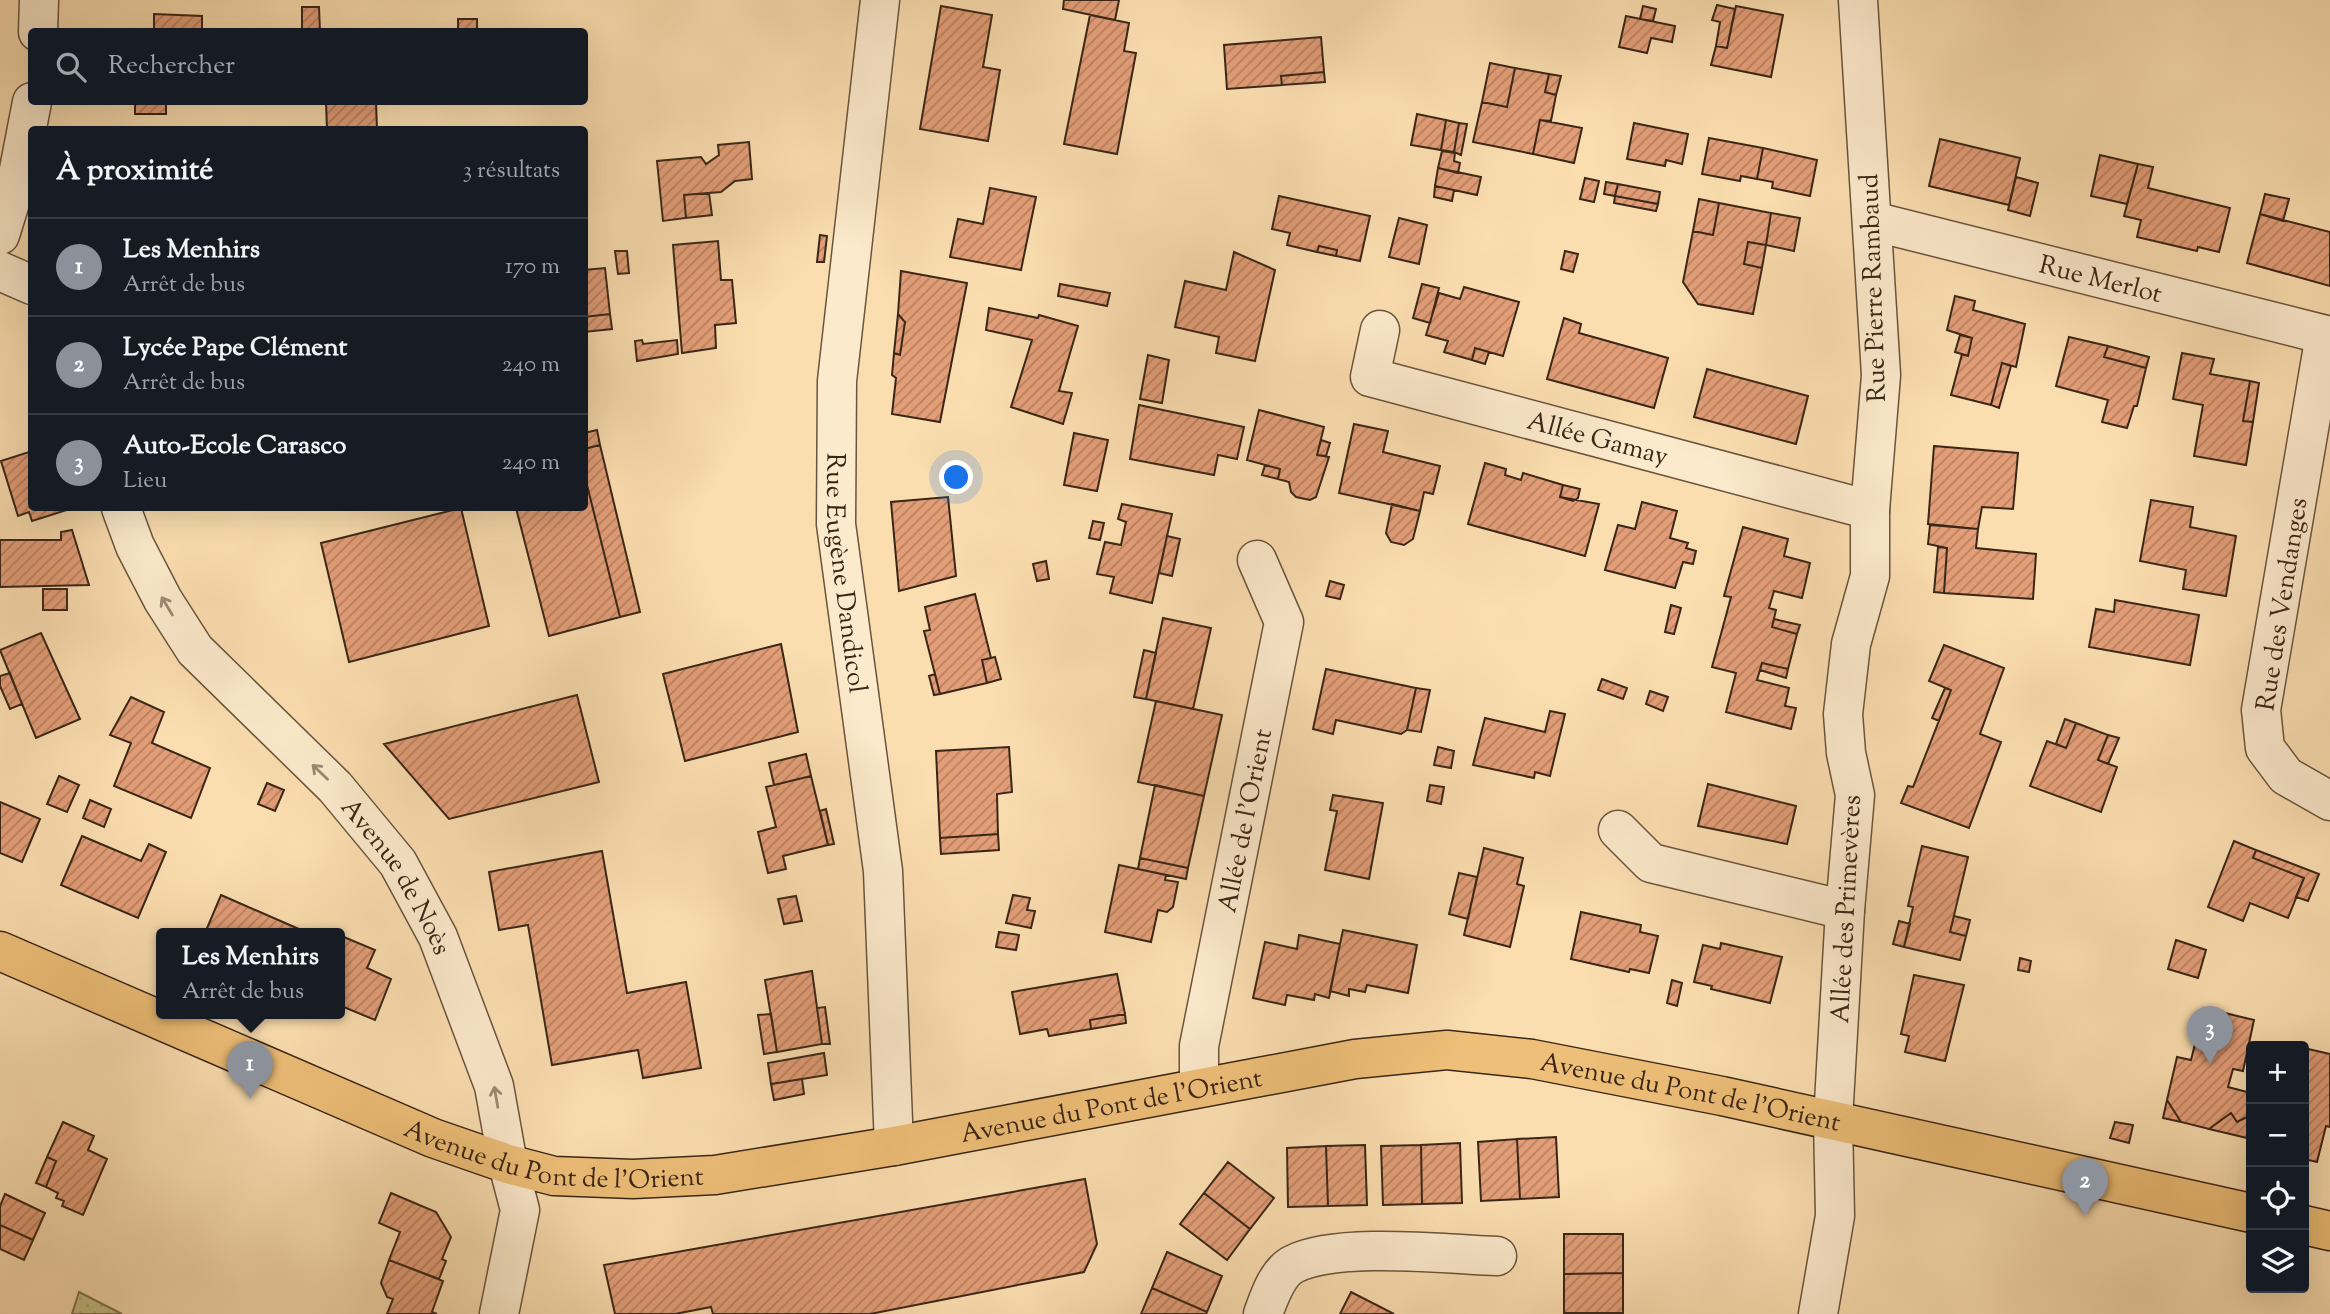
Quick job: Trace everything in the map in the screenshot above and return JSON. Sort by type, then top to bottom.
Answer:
[{"type":"main road","name":"Avenue du Pont de l'Orient","points":[[0,951],[156,1018]]},
{"type":"main road","name":"Avenue du Pont de l'Orient","points":[[157,1019],[433,1138],[508,1164],[554,1176],[633,1179],[715,1175],[894,1146],[1355,1059],[1447,1050],[1532,1059],[1833,1120],[2246,1212]]},
{"type":"main road","points":[[2309,1226],[2330,1231]]},
{"type":"street","points":[[38,28],[39,0]]},
{"type":"street","name":"Rue Eugène Dandicol","points":[[880,0],[837,382],[836,524],[883,871],[894,1146]]},
{"type":"street","name":"Rue Pierre Rambaud","points":[[1857,0],[1881,376],[1870,510],[1870,576]]},
{"type":"street","points":[[0,235],[17,180],[31,105]]},
{"type":"street","name":"Rue Merlot","points":[[1872,221],[2328,336]]},
{"type":"street","points":[[0,271],[28,283]]},
{"type":"street","name":"Allée Gamay","points":[[1380,330],[1370,377],[1870,510]]},
{"type":"street","name":"Rue des Vendanges","points":[[2328,336],[2261,710],[2265,748],[2286,776],[2330,801]]},
{"type":"street","name":"Avenue de Noès","points":[[122,511],[135,546],[163,600],[194,650],[335,787],[398,863],[438,937],[494,1086],[508,1164],[520,1210],[499,1314]]},
{"type":"street","name":"Allée de l'Orient","points":[[1199,1087],[1199,1046],[1284,622],[1256,560]]},
{"type":"street","name":"Allée des Primevères","points":[[1818,1314],[1835,1216],[1833,1120],[1845,910],[1855,795],[1846,753],[1843,713],[1851,645],[1870,576]]},
{"type":"street","points":[[1618,830],[1651,863],[1845,910]]},
{"type":"street","points":[[1264,1314],[1272,1290],[1292,1265],[1349,1251],[1497,1256]]},
{"type":"shaded area","points":[[79,1292],[122,1314],[72,1314]]},
{"type":"building","points":[[1064,0],[1119,0],[1115,20],[1063,9]]},
{"type":"building","points":[[1717,5],[1735,9],[1727,48],[1716,46],[1720,22],[1712,20]]},
{"type":"building","points":[[941,6],[992,15],[983,67],[1000,70],[988,141],[920,129]]},
{"type":"building","points":[[1643,6],[1656,9],[1653,21],[1640,19]]},
{"type":"building","points":[[1736,6],[1783,15],[1771,77],[1711,65],[1716,46],[1727,48]]},
{"type":"building","points":[[302,7],[319,7],[320,28],[302,28]]},
{"type":"building","points":[[154,14],[202,16],[202,28],[154,28]]},
{"type":"building","points":[[1090,15],[1129,23],[1124,51],[1136,53],[1117,154],[1064,144]]},
{"type":"building","points":[[1626,16],[1675,26],[1672,42],[1651,38],[1647,53],[1619,47]]},
{"type":"building","points":[[458,19],[477,19],[477,28],[458,28]]},
{"type":"building","points":[[1321,37],[1324,72],[1281,76],[1282,85],[1227,89],[1224,45]]},
{"type":"building","points":[[1490,63],[1515,68],[1507,107],[1482,102]]},
{"type":"building","points":[[1515,68],[1549,74],[1545,92],[1556,95],[1551,121],[1540,120],[1533,154],[1473,142],[1482,102],[1507,107]]},
{"type":"building","points":[[1324,72],[1325,82],[1282,85],[1281,76]]},
{"type":"building","points":[[1549,74],[1561,76],[1556,95],[1545,92]]},
{"type":"building","points":[[135,105],[166,105],[166,114],[135,114]]},
{"type":"building","points":[[326,105],[376,105],[377,126],[327,126]]},
{"type":"building","points":[[1417,114],[1446,120],[1441,150],[1411,145]]},
{"type":"building","points":[[1446,120],[1459,123],[1454,152],[1441,150]]},
{"type":"building","points":[[1540,120],[1582,128],[1574,163],[1533,154]]},
{"type":"building","points":[[1459,123],[1467,124],[1461,155],[1454,152]]},
{"type":"building","points":[[1634,123],[1688,134],[1682,164],[1666,160],[1665,166],[1627,159]]},
{"type":"building","points":[[1709,138],[1763,148],[1757,179],[1741,176],[1740,181],[1702,174]]},
{"type":"building","points":[[1940,139],[2020,158],[2009,205],[1929,186]]},
{"type":"building","points":[[749,142],[752,179],[735,181],[721,192],[684,195],[686,218],[663,221],[657,161],[701,157],[706,164],[719,155],[718,145]]},
{"type":"building","points":[[1763,148],[1817,160],[1810,196],[1772,188],[1773,182],[1757,179]]},
{"type":"building","points":[[1442,151],[1455,153],[1454,161],[1460,163],[1458,173],[1438,168]]},
{"type":"building","points":[[2100,155],[2138,164],[2127,204],[2091,196]]},
{"type":"building","points":[[2138,164],[2153,167],[2148,188],[2230,208],[2219,252],[2198,247],[2197,251],[2137,237],[2141,220],[2124,216]]},
{"type":"building","points":[[1438,168],[1481,177],[1477,195],[1435,186]]},
{"type":"building","points":[[2016,177],[2038,183],[2030,216],[2008,210]]},
{"type":"building","points":[[1585,178],[1599,181],[1594,202],[1580,199]]},
{"type":"building","points":[[1606,182],[1618,184],[1615,196],[1604,194]]},
{"type":"building","points":[[1618,184],[1660,192],[1658,204],[1615,196]]},
{"type":"building","points":[[1435,186],[1454,190],[1452,201],[1434,197]]},
{"type":"building","points":[[990,188],[1036,197],[1021,270],[950,257],[958,219],[983,224]]},
{"type":"building","points":[[709,193],[712,215],[686,218],[684,195]]},
{"type":"building","points":[[2265,194],[2289,199],[2283,221],[2260,214]]},
{"type":"building","points":[[1279,196],[1370,216],[1360,261],[1336,256],[1337,250],[1319,246],[1317,252],[1287,245],[1290,233],[1272,229]]},
{"type":"building","points":[[1615,196],[1658,204],[1656,211],[1614,203]]},
{"type":"building","points":[[1699,199],[1719,203],[1713,235],[1693,231]]},
{"type":"building","points":[[1719,203],[1771,213],[1766,245],[1748,242],[1744,264],[1762,268],[1753,314],[1698,304],[1683,282],[1693,231],[1713,235]]},
{"type":"building","points":[[1771,213],[1800,218],[1794,251],[1766,245]]},
{"type":"building","points":[[2260,214],[2330,232],[2330,286],[2247,263]]},
{"type":"building","points":[[1399,218],[1427,225],[1419,264],[1389,257]]},
{"type":"building","points":[[820,235],[827,236],[824,262],[817,262]]},
{"type":"building","points":[[718,241],[721,280],[732,280],[736,323],[715,325],[716,348],[682,353],[673,245]]},
{"type":"building","points":[[1748,242],[1766,245],[1762,268],[1744,264]]},
{"type":"building","points":[[1319,246],[1337,250],[1336,256],[1317,252]]},
{"type":"building","points":[[615,251],[627,251],[629,273],[618,274]]},
{"type":"building","points":[[1565,251],[1578,254],[1573,272],[1561,269]]},
{"type":"building","points":[[1234,252],[1275,270],[1255,361],[1216,353],[1219,337],[1175,327],[1185,281],[1226,290]]},
{"type":"building","points":[[605,268],[610,314],[588,317],[588,270]]},
{"type":"building","points":[[901,271],[967,283],[940,422],[892,414],[896,378],[892,375],[894,353],[900,355],[905,322],[898,314]]},
{"type":"building","points":[[1060,284],[1110,293],[1107,306],[1058,296]]},
{"type":"building","points":[[1422,284],[1439,288],[1430,323],[1413,318]]},
{"type":"building","points":[[1464,287],[1519,302],[1503,356],[1475,348],[1472,360],[1444,352],[1448,341],[1426,335],[1439,293],[1460,299]]},
{"type":"building","points":[[1955,296],[1975,301],[1973,310],[2025,324],[2016,367],[2002,363],[1991,405],[1951,395],[1962,354],[1968,356],[1972,338],[1947,330]]},
{"type":"building","points":[[989,308],[1038,318],[1039,315],[1078,326],[1059,391],[1072,393],[1063,424],[1011,407],[1032,340],[986,330]]},
{"type":"building","points":[[610,314],[612,329],[588,332],[588,317]]},
{"type":"building","points":[[898,314],[905,322],[900,355],[894,353]]},
{"type":"building","points":[[1564,318],[1581,324],[1579,333],[1668,358],[1654,408],[1547,379]]},
{"type":"building","points":[[1960,335],[1972,338],[1968,356],[1955,352]]},
{"type":"building","points":[[2069,337],[2108,346],[2104,357],[2146,368],[2137,406],[2134,406],[2127,428],[2102,422],[2108,400],[2056,386]]},
{"type":"building","points":[[642,340],[643,344],[677,340],[678,354],[637,361],[635,341]]},
{"type":"building","points":[[2108,346],[2149,357],[2146,368],[2104,357]]},
{"type":"building","points":[[1475,348],[1489,352],[1485,364],[1472,360]]},
{"type":"building","points":[[2182,353],[2214,359],[2210,374],[2250,381],[2243,421],[2253,422],[2246,465],[2194,456],[2203,405],[2173,399]]},
{"type":"building","points":[[1148,355],[1169,360],[1162,403],[1140,399]]},
{"type":"building","points":[[2002,363],[2011,366],[1999,408],[1991,405]]},
{"type":"building","points":[[1707,369],[1808,396],[1796,444],[1694,417]]},
{"type":"building","points":[[2250,381],[2259,383],[2253,422],[2243,421]]},
{"type":"building","points":[[1139,405],[1244,427],[1237,459],[1218,455],[1214,475],[1130,459]]},
{"type":"building","points":[[1259,410],[1324,427],[1317,455],[1329,457],[1316,497],[1310,500],[1296,497],[1291,492],[1289,482],[1278,479],[1280,469],[1247,460]]},
{"type":"building","points":[[1354,424],[1388,431],[1383,452],[1440,466],[1433,494],[1424,492],[1420,511],[1339,493]]},
{"type":"building","points":[[597,430],[600,445],[588,448],[588,432]]},
{"type":"building","points":[[1074,433],[1108,440],[1097,491],[1064,485]]},
{"type":"building","points":[[1321,440],[1330,443],[1326,456],[1317,455]]},
{"type":"building","points":[[600,445],[640,612],[620,617],[588,489],[588,448]]},
{"type":"building","points":[[1934,446],[2018,453],[2013,509],[1982,507],[1978,529],[1928,524]]},
{"type":"building","points":[[28,452],[28,511],[64,511],[32,521],[29,512],[18,516],[1,461]]},
{"type":"building","points":[[1485,463],[1506,469],[1505,475],[1521,480],[1523,473],[1563,485],[1560,497],[1599,504],[1585,556],[1468,524]]},
{"type":"building","points":[[1265,465],[1280,469],[1278,479],[1262,475]]},
{"type":"building","points":[[1563,485],[1580,489],[1578,498],[1573,501],[1560,497]]},
{"type":"building","points":[[588,489],[620,617],[549,636],[517,511],[588,511]]},
{"type":"building","points":[[948,497],[956,576],[899,591],[891,502]]},
{"type":"building","points":[[2151,500],[2193,507],[2190,527],[2236,536],[2226,596],[2183,589],[2186,570],[2140,561]]},
{"type":"building","points":[[1642,502],[1677,511],[1670,538],[1688,543],[1686,548],[1696,551],[1693,564],[1683,562],[1675,588],[1605,570],[1618,525],[1635,529]]},
{"type":"building","points":[[1122,504],[1172,514],[1152,603],[1110,593],[1114,577],[1097,574],[1105,542],[1121,545],[1126,522],[1118,519]]},
{"type":"building","points":[[1392,504],[1420,511],[1413,539],[1404,545],[1391,542],[1386,533]]},
{"type":"building","points":[[449,511],[462,511],[489,626],[349,662],[321,543]]},
{"type":"building","points":[[1093,521],[1104,523],[1100,540],[1089,538]]},
{"type":"building","points":[[1930,525],[1978,529],[1976,548],[2036,554],[2033,599],[1944,593],[1947,548],[1928,544]]},
{"type":"building","points":[[1743,527],[1788,539],[1784,556],[1810,563],[1802,598],[1774,591],[1769,608],[1776,610],[1772,627],[1797,634],[1788,669],[1762,663],[1757,680],[1789,688],[1785,706],[1796,708],[1791,729],[1726,712],[1736,673],[1712,667],[1731,597],[1724,596]]},
{"type":"building","points":[[72,530],[89,585],[0,587],[0,540],[61,540],[61,532]]},
{"type":"building","points":[[1167,536],[1180,539],[1172,576],[1159,573]]},
{"type":"building","points":[[1938,547],[1947,548],[1944,593],[1934,592]]},
{"type":"building","points":[[1046,561],[1049,579],[1037,581],[1033,564]]},
{"type":"building","points":[[1330,581],[1344,585],[1340,599],[1326,596]]},
{"type":"building","points":[[43,589],[67,589],[67,610],[43,610]]},
{"type":"building","points":[[975,594],[991,658],[982,660],[987,683],[940,694],[924,631],[930,630],[925,607]]},
{"type":"building","points":[[2115,600],[2199,615],[2190,665],[2089,647],[2096,609],[2114,612]]},
{"type":"building","points":[[1671,605],[1681,608],[1674,634],[1665,632]]},
{"type":"building","points":[[1163,618],[1211,628],[1193,709],[1146,699]]},
{"type":"building","points":[[1774,619],[1800,625],[1797,634],[1772,627]]},
{"type":"building","points":[[41,633],[80,719],[36,738],[0,650]]},
{"type":"building","points":[[781,644],[798,732],[685,761],[663,674]]},
{"type":"building","points":[[1944,645],[2004,668],[1980,734],[2001,742],[1969,828],[1901,803],[1908,786],[1913,787],[1951,690],[1929,681]]},
{"type":"building","points":[[1144,650],[1156,653],[1146,699],[1134,697]]},
{"type":"building","points":[[995,657],[1001,679],[987,683],[982,660]]},
{"type":"building","points":[[1762,663],[1788,669],[1786,678],[1760,670]]},
{"type":"building","points":[[1326,669],[1416,688],[1407,730],[1401,734],[1336,720],[1333,734],[1313,729]]},
{"type":"building","points":[[10,673],[22,704],[10,709],[0,686],[0,676]]},
{"type":"building","points":[[935,674],[940,694],[934,695],[929,676]]},
{"type":"building","points":[[1602,679],[1627,688],[1623,699],[1598,690]]},
{"type":"building","points":[[1416,688],[1430,690],[1421,732],[1407,730]]},
{"type":"building","points":[[1945,688],[1951,690],[1939,721],[1932,718]]},
{"type":"building","points":[[1650,691],[1668,697],[1663,711],[1646,704]]},
{"type":"building","points":[[577,695],[599,782],[449,819],[384,744]]},
{"type":"building","points":[[131,697],[164,712],[152,743],[210,768],[191,818],[114,786],[131,743],[110,735]]},
{"type":"building","points":[[1156,701],[1222,715],[1204,796],[1138,782]]},
{"type":"building","points":[[1550,711],[1565,714],[1550,776],[1535,772],[1534,778],[1473,765],[1485,718],[1545,732]]},
{"type":"building","points":[[2065,719],[2076,723],[2066,748],[2056,744]]},
{"type":"building","points":[[2076,723],[2108,735],[2098,760],[2117,767],[2101,812],[2030,786],[2047,741],[2066,748]]},
{"type":"building","points":[[2108,735],[2119,738],[2108,764],[2098,760]]},
{"type":"building","points":[[1009,747],[1012,792],[997,794],[998,834],[940,838],[936,751]]},
{"type":"building","points":[[1438,747],[1454,751],[1451,768],[1434,765]]},
{"type":"building","points":[[806,754],[811,776],[774,785],[769,763]]},
{"type":"building","points":[[59,776],[79,785],[67,812],[47,804]]},
{"type":"building","points":[[811,776],[828,845],[783,856],[786,869],[768,873],[758,832],[776,827],[766,787]]},
{"type":"building","points":[[267,783],[284,790],[275,811],[258,804]]},
{"type":"building","points":[[1708,784],[1796,806],[1787,844],[1698,826]]},
{"type":"building","points":[[1155,785],[1204,796],[1188,868],[1140,858]]},
{"type":"building","points":[[1430,785],[1444,787],[1441,804],[1427,801]]},
{"type":"building","points":[[1333,795],[1383,803],[1369,879],[1325,870],[1337,811],[1330,810]]},
{"type":"building","points":[[90,800],[111,809],[104,827],[83,818]]},
{"type":"building","points":[[0,802],[40,819],[22,862],[0,853]]},
{"type":"building","points":[[826,809],[834,844],[828,845],[820,811]]},
{"type":"building","points":[[998,834],[999,850],[941,854],[940,838]]},
{"type":"building","points":[[82,836],[141,861],[149,844],[166,852],[138,918],[61,885]]},
{"type":"building","points":[[2234,841],[2256,850],[2253,858],[2304,878],[2288,918],[2250,903],[2243,921],[2208,907]]},
{"type":"building","points":[[1922,846],[1968,857],[1950,932],[1966,936],[1960,960],[1904,947],[1913,907],[1908,906]]},
{"type":"building","points":[[1484,848],[1523,858],[1517,884],[1524,886],[1510,947],[1464,935]]},
{"type":"building","points":[[2256,850],[2319,874],[2308,901],[2296,897],[2304,878],[2253,858]]},
{"type":"building","points":[[602,851],[627,993],[686,982],[701,1068],[643,1078],[638,1050],[552,1065],[528,925],[499,930],[489,872]]},
{"type":"building","points":[[1140,858],[1188,868],[1186,879],[1138,869]]},
{"type":"building","points":[[1119,865],[1166,875],[1165,880],[1178,882],[1173,907],[1167,912],[1158,910],[1151,942],[1105,932]]},
{"type":"building","points":[[1459,873],[1477,877],[1468,919],[1449,914]]},
{"type":"building","points":[[221,895],[297,928],[207,928]]},
{"type":"building","points":[[1013,895],[1030,898],[1027,910],[1035,911],[1031,928],[1006,923]]},
{"type":"building","points":[[796,896],[802,921],[784,924],[778,899]]},
{"type":"building","points":[[1581,912],[1641,925],[1640,932],[1658,936],[1649,973],[1630,969],[1629,972],[1571,959]]},
{"type":"building","points":[[1954,916],[1970,920],[1966,936],[1950,932]]},
{"type":"building","points":[[1899,921],[1910,924],[1904,947],[1893,944]]},
{"type":"building","points":[[1343,930],[1417,945],[1408,993],[1367,985],[1365,992],[1349,989],[1349,996],[1330,991]]},
{"type":"building","points":[[999,932],[1019,935],[1016,950],[996,947]]},
{"type":"building","points":[[1299,935],[1340,944],[1329,998],[1315,994],[1314,1000],[1287,995],[1285,1005],[1253,998],[1265,942],[1297,949]]},
{"type":"building","points":[[345,938],[375,950],[367,968],[391,979],[375,1020],[345,1008]]},
{"type":"building","points":[[2176,940],[2206,950],[2198,978],[2168,969]]},
{"type":"building","points":[[1721,943],[1782,957],[1770,1003],[1711,989],[1712,986],[1694,982],[1703,945],[1720,949]]},
{"type":"building","points":[[2020,958],[2031,961],[2029,972],[2018,970]]},
{"type":"building","points":[[812,971],[822,1044],[777,1052],[765,980]]},
{"type":"building","points":[[1117,974],[1125,1014],[1090,1020],[1091,1029],[1049,1036],[1047,1029],[1020,1034],[1012,992]]},
{"type":"building","points":[[1914,975],[1964,985],[1945,1061],[1905,1052],[1909,1036],[1901,1034]]},
{"type":"building","points":[[1672,980],[1682,983],[1677,1006],[1667,1003]]},
{"type":"building","points":[[825,1007],[830,1044],[822,1044],[817,1008]]},
{"type":"building","points":[[2204,1008],[2254,1020],[2249,1041],[2246,1041],[2243,1071],[2233,1069],[2228,1087],[2246,1092],[2246,1118],[2237,1122],[2231,1113],[2209,1129],[2181,1122],[2167,1100],[2177,1057],[2191,1060]]},
{"type":"building","points":[[771,1014],[777,1052],[764,1054],[758,1015]]},
{"type":"building","points":[[1125,1014],[1126,1023],[1091,1029],[1090,1020]]},
{"type":"building","points":[[2309,1049],[2330,1054],[2330,1127],[2326,1126],[2317,1162],[2309,1160]]},
{"type":"building","points":[[824,1053],[827,1075],[771,1084],[768,1063]]},
{"type":"building","points":[[802,1079],[804,1094],[774,1100],[771,1084]]},
{"type":"building","points":[[2167,1100],[2181,1122],[2163,1118]]},
{"type":"building","points":[[2231,1113],[2237,1122],[2246,1118],[2246,1138],[2209,1129]]},
{"type":"building","points":[[63,1122],[94,1136],[88,1150],[107,1159],[83,1215],[62,1206],[64,1201],[56,1198],[58,1193],[46,1187],[56,1161],[47,1157]]},
{"type":"building","points":[[2115,1122],[2133,1125],[2129,1143],[2110,1138]]},
{"type":"building","points":[[1556,1137],[1559,1197],[1520,1199],[1517,1139]]},
{"type":"building","points":[[1517,1139],[1520,1199],[1481,1201],[1478,1142]]},
{"type":"building","points":[[1460,1143],[1462,1203],[1422,1204],[1421,1145]]},
{"type":"building","points":[[1365,1145],[1367,1205],[1328,1206],[1326,1146]]},
{"type":"building","points":[[1421,1145],[1422,1204],[1383,1205],[1381,1146]]},
{"type":"building","points":[[1326,1146],[1328,1206],[1288,1207],[1287,1148]]},
{"type":"building","points":[[47,1157],[56,1161],[46,1187],[36,1183]]},
{"type":"building","points":[[1228,1162],[1274,1198],[1250,1229],[1204,1193]]},
{"type":"building","points":[[1085,1179],[1097,1244],[1084,1272],[870,1314],[713,1314],[711,1307],[675,1314],[615,1314],[604,1265]]},
{"type":"building","points":[[391,1193],[436,1212],[451,1237],[442,1259],[446,1261],[439,1279],[389,1260],[400,1232],[379,1223]]},
{"type":"building","points":[[1204,1193],[1250,1229],[1227,1260],[1180,1224]]},
{"type":"building","points":[[5,1194],[45,1213],[33,1240],[0,1225],[0,1206]]},
{"type":"building","points":[[0,1225],[33,1240],[24,1260],[0,1249]]},
{"type":"building","points":[[1564,1234],[1623,1234],[1623,1273],[1564,1274]]},
{"type":"building","points":[[1167,1252],[1222,1276],[1207,1312],[1152,1288]]},
{"type":"building","points":[[389,1260],[443,1281],[432,1312],[437,1314],[387,1314],[393,1299],[387,1297],[381,1283]]},
{"type":"building","points":[[1623,1273],[1623,1313],[1564,1313],[1564,1274]]},
{"type":"building","points":[[1152,1288],[1207,1312],[1141,1314]]},
{"type":"building","points":[[1351,1292],[1394,1314],[1340,1314]]},
{"type":"place","name":"Auto-Ecole Carasco","points":[[2210,1064]]},
{"type":"place","name":"Les Menhirs","points":[[250,1099]]},
{"type":"place","name":"Lycée Pape Clément","points":[[2085,1216]]}]
